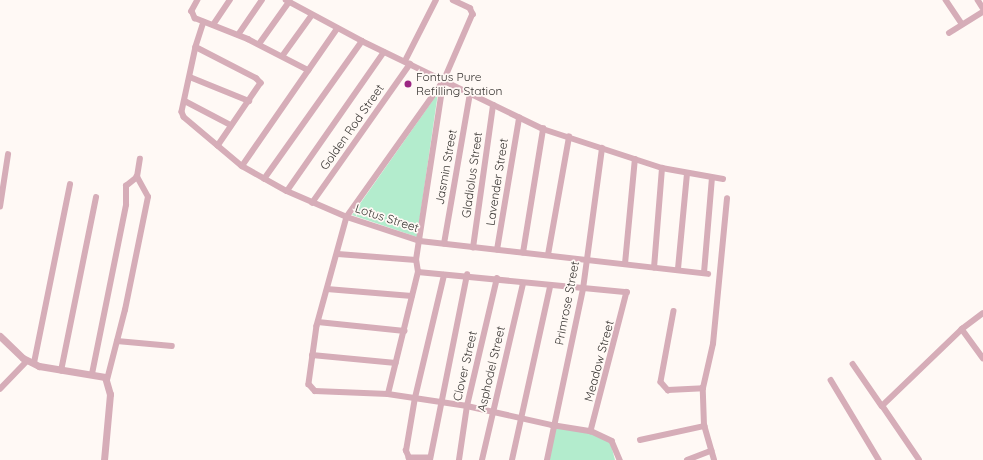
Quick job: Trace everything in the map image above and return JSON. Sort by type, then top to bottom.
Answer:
[{"type":"street","points":[[198,0],[192,16],[283,55],[308,70]]},
{"type":"street","points":[[213,25],[230,0]]},
{"type":"street","points":[[238,35],[262,0]]},
{"type":"street","name":"Golden Rod Street","points":[[312,203],[407,62],[436,0]]},
{"type":"street","points":[[453,0],[473,11],[444,81],[347,217],[318,322],[309,384],[315,391],[388,394],[467,406],[492,413],[591,431],[612,441],[620,460]]},
{"type":"street","points":[[946,0],[962,24]]},
{"type":"street","points":[[978,0],[983,8]]},
{"type":"street","points":[[259,44],[288,1],[337,29],[543,129],[662,168],[723,179]]},
{"type":"street","points":[[949,33],[983,12]]},
{"type":"street","points":[[283,55],[312,15]]},
{"type":"street","name":"Lotus Street","points":[[204,22],[196,47],[185,101],[184,118],[242,166],[264,180],[312,203],[347,217],[420,241],[548,255],[587,261],[678,269],[706,274],[712,178]]},
{"type":"street","points":[[242,166],[337,29]]},
{"type":"street","points":[[264,180],[362,41]]},
{"type":"street","points":[[196,47],[259,80],[260,86],[231,125],[218,146]]},
{"type":"street","points":[[287,191],[384,52]]},
{"type":"street","points":[[190,77],[249,101]]},
{"type":"street","points":[[388,394],[405,331],[418,272],[416,260],[444,81]]},
{"type":"street","name":"Jasmin Street","points":[[444,244],[470,94]]},
{"type":"street","points":[[185,101],[231,125]]},
{"type":"street","name":"Gladiolus Street","points":[[473,248],[493,105]]},
{"type":"street","name":"Lavender Street","points":[[497,250],[519,118]]},
{"type":"street","points":[[522,253],[543,129]]},
{"type":"street","points":[[548,255],[569,137]]},
{"type":"street","name":"Primrose Street","points":[[547,460],[552,425],[583,289],[602,148]]},
{"type":"street","points":[[0,207],[8,155]]},
{"type":"street","points":[[104,460],[110,394],[107,380],[117,341],[148,197],[137,176],[140,159]]},
{"type":"street","points":[[625,264],[635,159]]},
{"type":"street","points":[[654,268],[662,168]]},
{"type":"street","points":[[678,269],[687,173]]},
{"type":"street","points":[[92,374],[126,205],[126,186],[137,176]]},
{"type":"street","points":[[0,389],[30,362],[70,185]]},
{"type":"street","points":[[61,371],[96,198]]},
{"type":"street","points":[[714,460],[704,426],[703,388],[713,344],[728,199]]},
{"type":"street","points":[[338,254],[416,260]]},
{"type":"street","points":[[418,272],[497,278],[523,284],[583,289]]},
{"type":"street","points":[[444,275],[415,398],[407,456],[430,459],[467,275]]},
{"type":"street","name":"Clover Street","points":[[458,460],[467,406],[497,278]]},
{"type":"street","name":"Asphodel Street","points":[[482,460],[523,284]]},
{"type":"street","points":[[512,460],[519,418],[550,287]]},
{"type":"street","points":[[327,289],[412,296]]},
{"type":"street","name":"Meadow Street","points":[[583,289],[625,291],[627,296],[591,431]]},
{"type":"street","points":[[674,311],[661,382],[668,390],[703,388]]},
{"type":"street","points":[[882,406],[962,329],[983,313]]},
{"type":"street","points":[[318,322],[405,331]]},
{"type":"street","points":[[962,329],[983,358]]},
{"type":"street","points":[[0,336],[30,362],[61,371],[102,376],[107,380]]},
{"type":"street","points":[[117,341],[172,346]]},
{"type":"street","points":[[312,355],[396,363]]},
{"type":"street","points":[[853,364],[919,460]]},
{"type":"street","points":[[830,380],[880,460]]},
{"type":"street","points":[[640,440],[704,426]]},
{"type":"street","points":[[687,460],[711,451]]},
{"type":"green space","points":[[438,93],[417,237],[352,215]]},
{"type":"green space","points":[[554,427],[598,433],[610,441],[615,460],[549,460]]},
{"type":"place","name":"Fontus Pure Refilling Station","points":[[408,84]]}]
